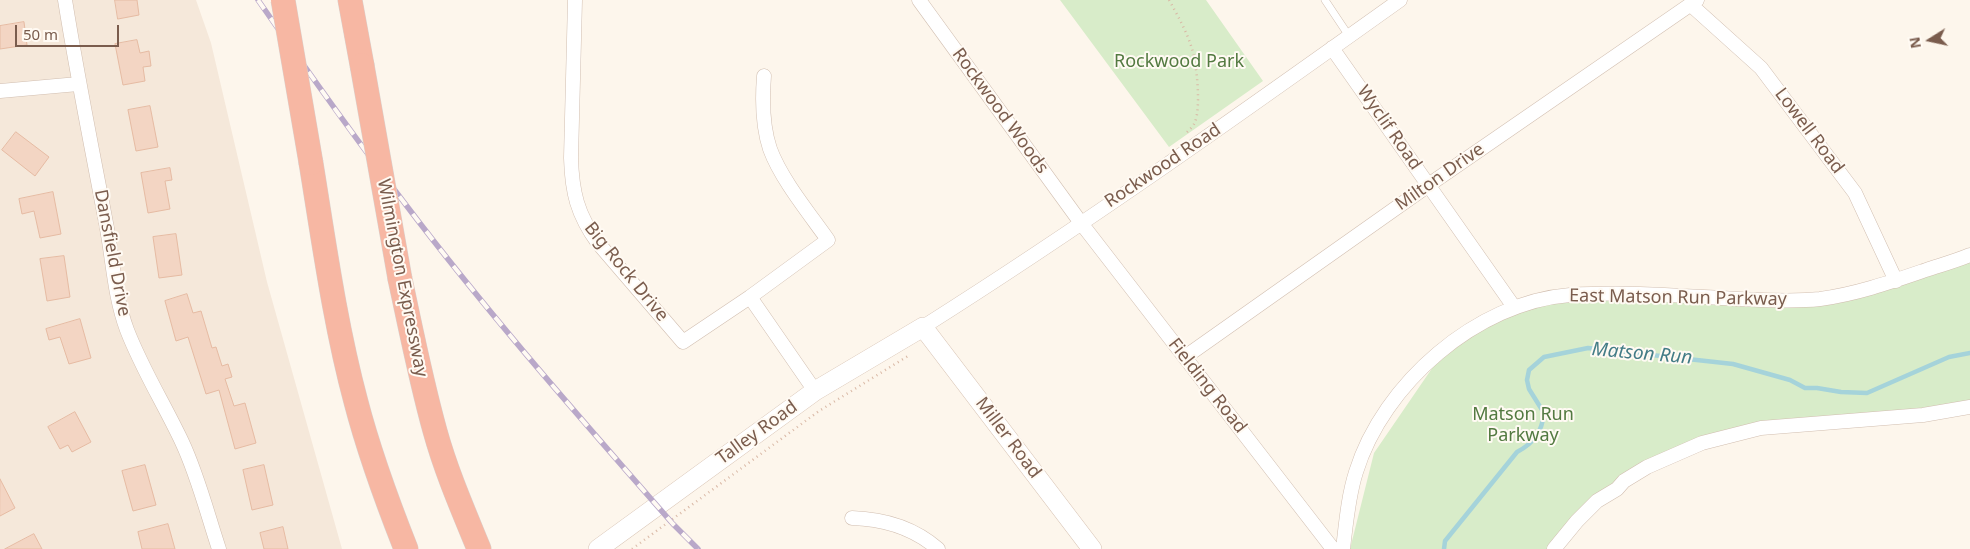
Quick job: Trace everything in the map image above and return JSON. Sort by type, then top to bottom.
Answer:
[{"type":"highway","points":[[283,0],[328,267],[356,401],[379,476],[406,549]]},
{"type":"highway","name":"Wilmington Expressway","points":[[350,0],[400,279],[435,431],[443,458],[478,549]]},
{"type":"street","name":"Dansfield Drive","points":[[65,0],[78,84],[107,230],[118,298],[127,330],[143,367],[192,464],[219,549]]},
{"type":"street","name":"Big Rock Drive","points":[[575,0],[572,177],[578,210],[586,227],[682,342],[750,297]]},
{"type":"street","name":"Rockwood Woods","points":[[919,0],[1081,223]]},
{"type":"street","name":"Rockwood Road","points":[[923,327],[1007,274],[1204,139],[1400,0]]},
{"type":"street","name":"Milton Drive","points":[[1184,357],[1694,2]]},
{"type":"street","name":"Lowell Road","points":[[1694,2],[1761,68],[1855,193],[1896,281]]},
{"type":"street","name":"Wyclif Road","points":[[1332,48],[1430,184],[1514,307]]},
{"type":"street","points":[[764,76],[763,114],[770,150],[780,170],[828,240],[750,297],[815,391]]},
{"type":"street","points":[[0,91],[78,84]]},
{"type":"street","name":"Fielding Road","points":[[1081,223],[1333,549]]},
{"type":"street","name":"East Matson Run Parkway","points":[[1343,549],[1350,498],[1356,472],[1378,422],[1407,385],[1436,354],[1474,329],[1514,307],[1568,295],[1597,294],[1799,300],[1845,294],[1896,281],[1970,255]]},
{"type":"street","name":"Talley Road","points":[[601,548],[815,391],[923,327]]},
{"type":"street","name":"Miller Road","points":[[923,327],[1092,549]]},
{"type":"street","points":[[1554,549],[1577,521],[1597,502],[1617,489],[1624,481],[1647,468],[1702,443],[1760,428],[1923,416],[1970,407]]},
{"type":"street","points":[[852,518],[879,521],[906,528],[938,549]]},
{"type":"lane","points":[[1325,0],[1349,36]]},
{"type":"path","points":[[1169,0],[1182,24],[1193,51],[1198,104],[1195,121]]},
{"type":"shaded area","points":[[0,0],[196,0],[211,43],[267,282],[342,549],[0,549]]},
{"type":"green space","name":"Rockwood Park","points":[[1060,0],[1206,0],[1263,81],[1169,147]]},
{"type":"green space","name":"Matson Run Parkway","points":[[1970,252],[1970,407],[1731,434],[1624,481],[1555,549],[1350,549],[1374,453],[1448,345],[1514,307],[1597,294],[1820,299]]},
{"type":"building","points":[[115,0],[137,0],[139,15],[118,19]]},
{"type":"building","points":[[24,22],[27,45],[0,49],[0,26]]},
{"type":"building","points":[[137,40],[140,53],[149,51],[151,66],[143,67],[145,81],[123,85],[115,44]]},
{"type":"building","points":[[150,106],[158,147],[136,151],[128,110]]},
{"type":"building","points":[[16,132],[49,157],[35,176],[2,150]]},
{"type":"building","points":[[170,168],[172,180],[165,181],[170,209],[148,213],[141,173]]},
{"type":"building","points":[[53,192],[61,234],[40,238],[34,211],[22,214],[19,199]]},
{"type":"building","points":[[176,234],[182,275],[159,278],[153,237]]},
{"type":"building","points":[[64,256],[70,297],[47,301],[40,259]]},
{"type":"building","points":[[187,294],[193,313],[201,311],[212,348],[216,347],[222,366],[228,364],[232,377],[225,379],[234,406],[245,403],[256,443],[235,449],[219,390],[206,394],[188,337],[176,341],[165,301]]},
{"type":"building","points":[[80,319],[91,358],[69,364],[60,337],[49,340],[46,329]]},
{"type":"building","points":[[75,412],[91,442],[72,452],[68,445],[60,449],[48,427]]},
{"type":"building","points":[[145,465],[156,505],[133,511],[122,471]]},
{"type":"building","points":[[264,465],[273,505],[252,510],[243,470]]},
{"type":"building","points":[[0,479],[15,508],[0,516]]},
{"type":"building","points":[[168,524],[175,549],[142,549],[138,532]]},
{"type":"building","points":[[283,527],[288,549],[264,549],[260,533]]},
{"type":"building","points":[[34,534],[42,549],[5,549]]},
{"type":"waterway","name":"Matson Run","points":[[1444,549],[1445,541],[1517,452],[1528,445],[1539,431],[1544,413],[1529,389],[1527,380],[1529,370],[1544,357],[1588,348],[1733,364],[1790,380],[1805,388],[1867,393],[1949,357],[1970,353]]},
{"type":"railway","points":[[258,0],[368,154],[470,287],[605,446],[673,524],[698,549]]}]
